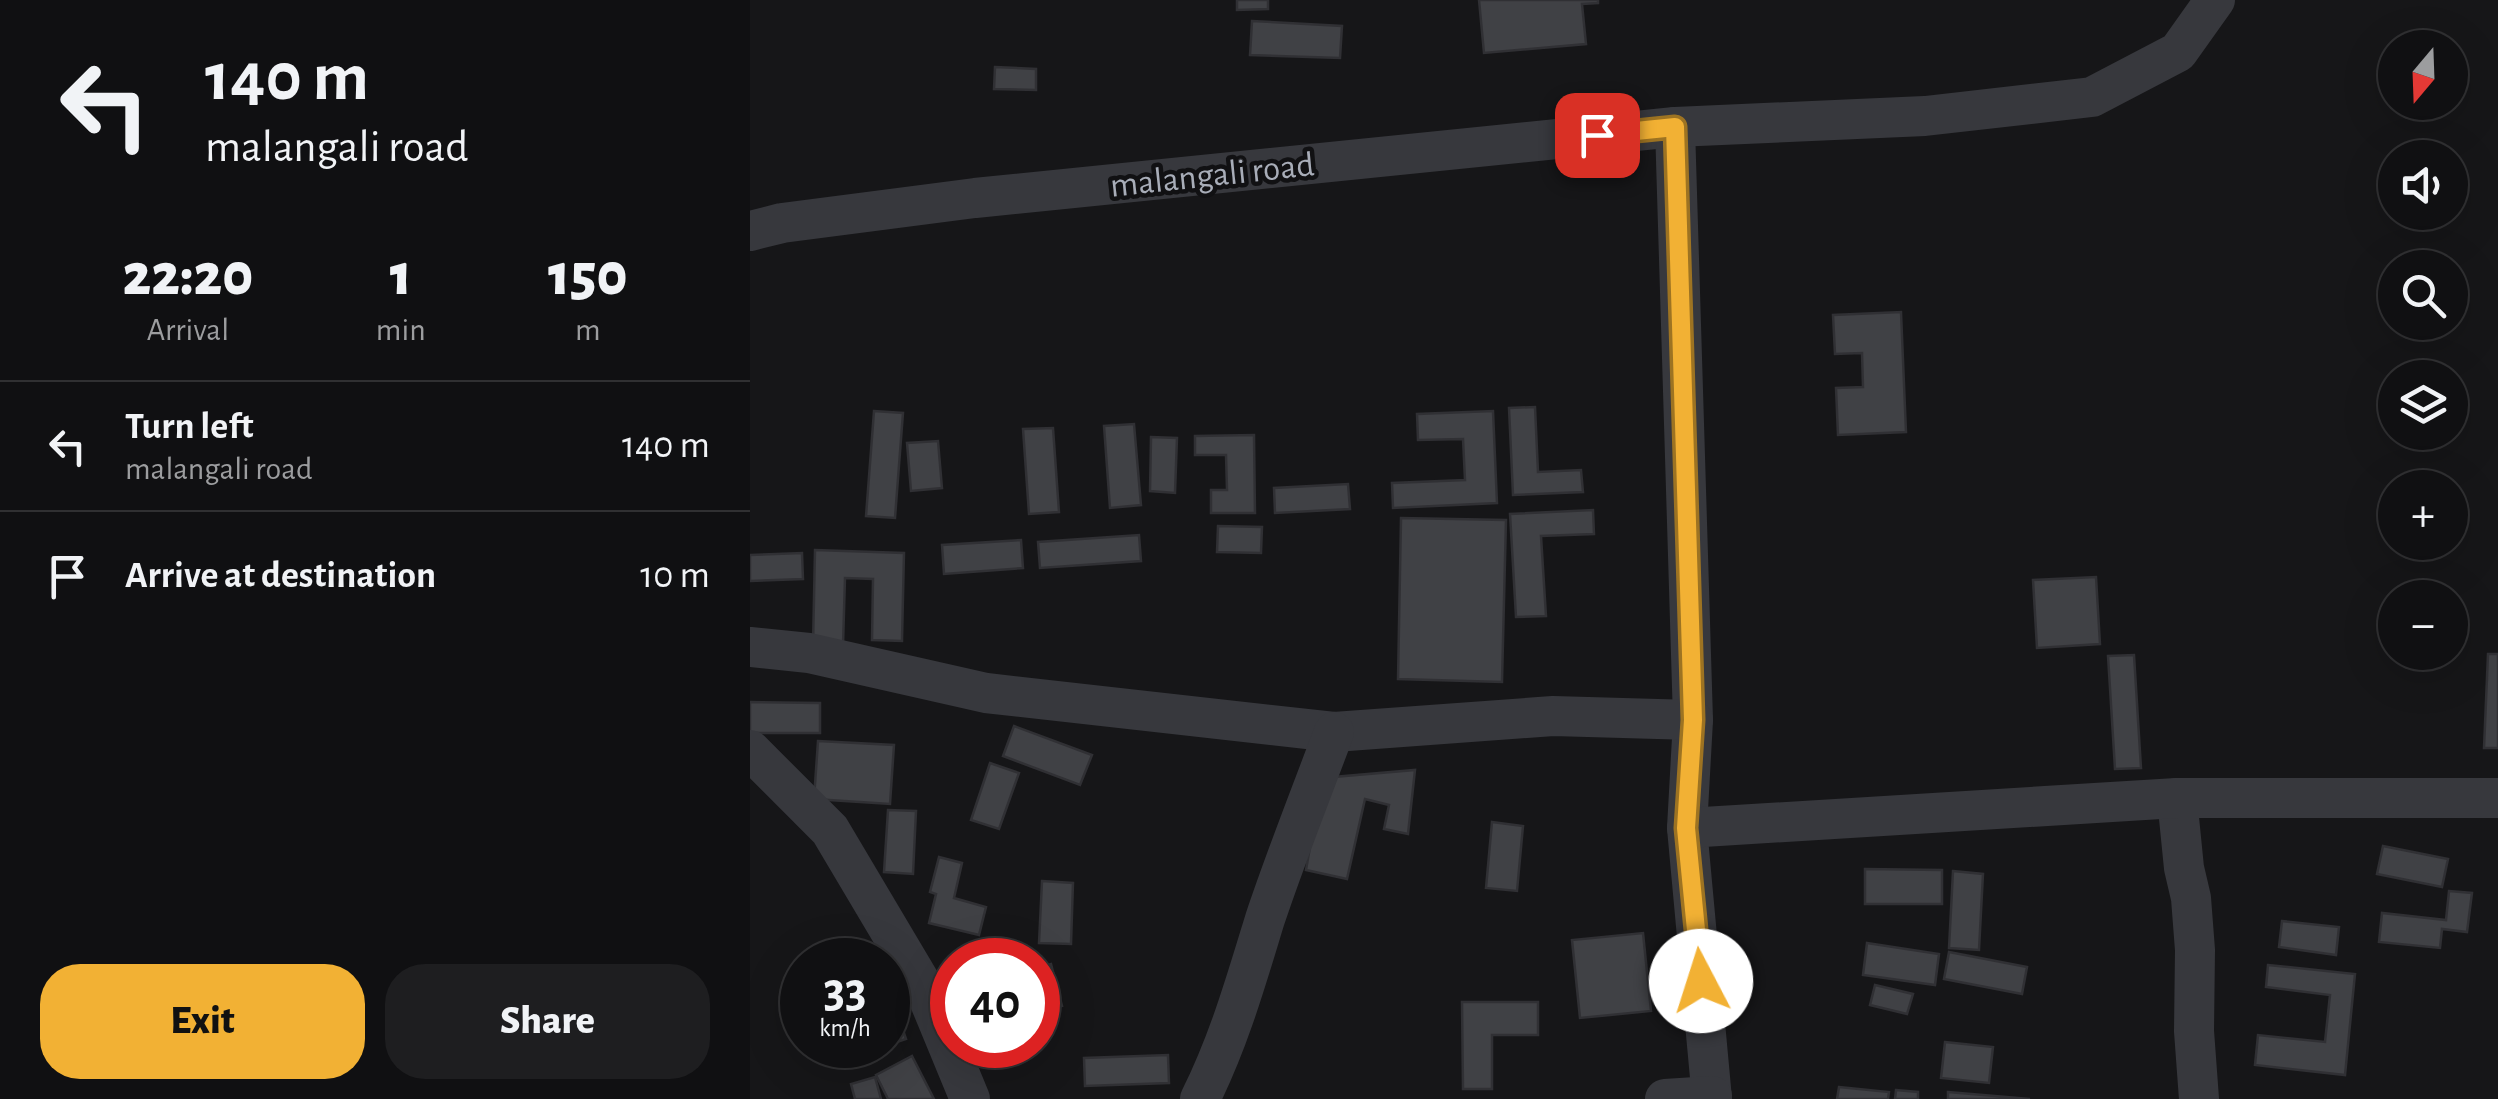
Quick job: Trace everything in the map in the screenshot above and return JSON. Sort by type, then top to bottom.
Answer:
[{"type":"street","name":"malangali road","points":[[750,231],[782,223],[976,198],[1675,127],[1925,116],[2092,97],[2178,52],[2214,0]]},
{"type":"street","points":[[1664,1099],[1712,1097],[1686,828],[1693,720],[1675,127]]},
{"type":"street","points":[[750,648],[809,653],[986,693],[1334,732],[1553,716],[1693,720]]},
{"type":"street","points":[[1200,1099],[1219,1062],[1266,918],[1334,732]]},
{"type":"street","points":[[750,750],[830,830],[925,990],[970,1099]]},
{"type":"street","points":[[1686,828],[2178,798],[2498,798]]},
{"type":"street","points":[[2178,798],[2184,868],[2191,898],[2199,1099]]},
{"type":"building","points":[[1237,0],[1268,0],[1268,9],[1237,10]]},
{"type":"building","points":[[1479,0],[1598,3],[1582,4],[1586,44],[1484,53]]},
{"type":"building","points":[[1252,21],[1342,26],[1340,58],[1250,55]]},
{"type":"building","points":[[995,67],[1036,69],[1036,90],[994,89]]},
{"type":"building","points":[[1901,312],[1906,432],[1838,435],[1836,388],[1863,387],[1862,353],[1835,354],[1833,315]]},
{"type":"building","points":[[1535,407],[1538,472],[1581,470],[1583,492],[1513,495],[1509,408]]},
{"type":"building","points":[[874,411],[903,413],[895,518],[866,516]]},
{"type":"building","points":[[1493,411],[1497,503],[1393,508],[1392,483],[1465,480],[1463,439],[1418,440],[1417,414]]},
{"type":"building","points":[[1134,424],[1141,505],[1110,508],[1104,426]]},
{"type":"building","points":[[1053,428],[1059,512],[1029,514],[1023,429]]},
{"type":"building","points":[[1254,435],[1255,513],[1211,513],[1211,490],[1227,490],[1226,455],[1195,455],[1195,436]]},
{"type":"building","points":[[1151,437],[1177,438],[1175,493],[1150,491]]},
{"type":"building","points":[[938,441],[942,488],[911,491],[907,443]]},
{"type":"building","points":[[1348,484],[1350,509],[1275,513],[1274,488]]},
{"type":"building","points":[[1593,510],[1594,534],[1541,536],[1546,616],[1516,617],[1510,514]]},
{"type":"building","points":[[1401,518],[1506,520],[1502,682],[1398,679]]},
{"type":"building","points":[[1218,526],[1262,527],[1261,553],[1217,552]]},
{"type":"building","points":[[1139,535],[1141,561],[1040,568],[1038,542]]},
{"type":"building","points":[[1021,540],[1023,568],[944,574],[942,545]]},
{"type":"building","points":[[815,550],[904,553],[902,641],[872,640],[873,579],[845,578],[843,646],[813,645]]},
{"type":"building","points":[[802,553],[803,579],[750,581],[750,555]]},
{"type":"building","points":[[2096,577],[2100,644],[2037,648],[2033,580]]},
{"type":"building","points":[[2488,654],[2498,654],[2498,748],[2484,748]]},
{"type":"building","points":[[2134,655],[2141,768],[2115,769],[2108,656]]},
{"type":"building","points":[[750,702],[820,703],[820,733],[750,733]]},
{"type":"building","points":[[1014,726],[1092,755],[1080,785],[1003,756]]},
{"type":"building","points":[[818,741],[894,745],[890,804],[814,799]]},
{"type":"building","points":[[990,763],[1019,773],[999,829],[971,820]]},
{"type":"building","points":[[1415,770],[1408,834],[1384,829],[1389,805],[1365,799],[1347,879],[1306,870],[1322,778]]},
{"type":"building","points":[[888,810],[916,811],[913,874],[884,872]]},
{"type":"building","points":[[1492,822],[1523,826],[1517,891],[1486,888]]},
{"type":"building","points":[[2383,846],[2448,859],[2442,887],[2377,874]]},
{"type":"building","points":[[939,857],[962,863],[954,898],[986,907],[979,935],[929,923],[936,894],[930,892]]},
{"type":"building","points":[[1865,869],[1942,870],[1942,904],[1865,904]]},
{"type":"building","points":[[1953,871],[1983,874],[1979,950],[1949,948]]},
{"type":"building","points":[[1042,881],[1073,883],[1071,944],[1060,944],[1060,938],[1039,938]]},
{"type":"building","points":[[2449,891],[2472,893],[2467,932],[2442,929],[2440,948],[2379,942],[2382,913],[2446,920]]},
{"type":"building","points":[[2282,921],[2339,927],[2336,955],[2279,947]]},
{"type":"building","points":[[1643,933],[1651,1011],[1580,1018],[1572,940]]},
{"type":"building","points":[[1867,943],[1939,954],[1935,985],[1863,975]]},
{"type":"building","points":[[1949,952],[2027,967],[2022,994],[1944,979]]},
{"type":"building","points":[[2268,965],[2355,974],[2345,1075],[2255,1065],[2258,1035],[2325,1042],[2330,995],[2266,987]]},
{"type":"building","points":[[1875,985],[1913,994],[1907,1014],[1870,1005]]},
{"type":"building","points":[[1462,1002],[1538,1002],[1538,1035],[1492,1035],[1492,1089],[1463,1089]]},
{"type":"building","points":[[1945,1042],[1993,1047],[1989,1083],[1941,1078]]},
{"type":"building","points":[[1168,1055],[1169,1083],[1085,1086],[1084,1058]]},
{"type":"building","points":[[910,1057],[934,1099],[888,1099],[876,1075],[889,1068],[910,1068]]},
{"type":"building","points":[[875,1077],[881,1099],[855,1099],[851,1084]]},
{"type":"building","points":[[1839,1087],[1889,1092],[1888,1099],[1837,1099]]},
{"type":"building","points":[[1896,1090],[1918,1092],[1918,1099],[1895,1099]]},
{"type":"building","points":[[1948,1092],[2030,1099],[1948,1099]]},
{"type":"route","points":[[1597,135],[1675,127],[1693,720],[1686,828],[1701,981]]}]
